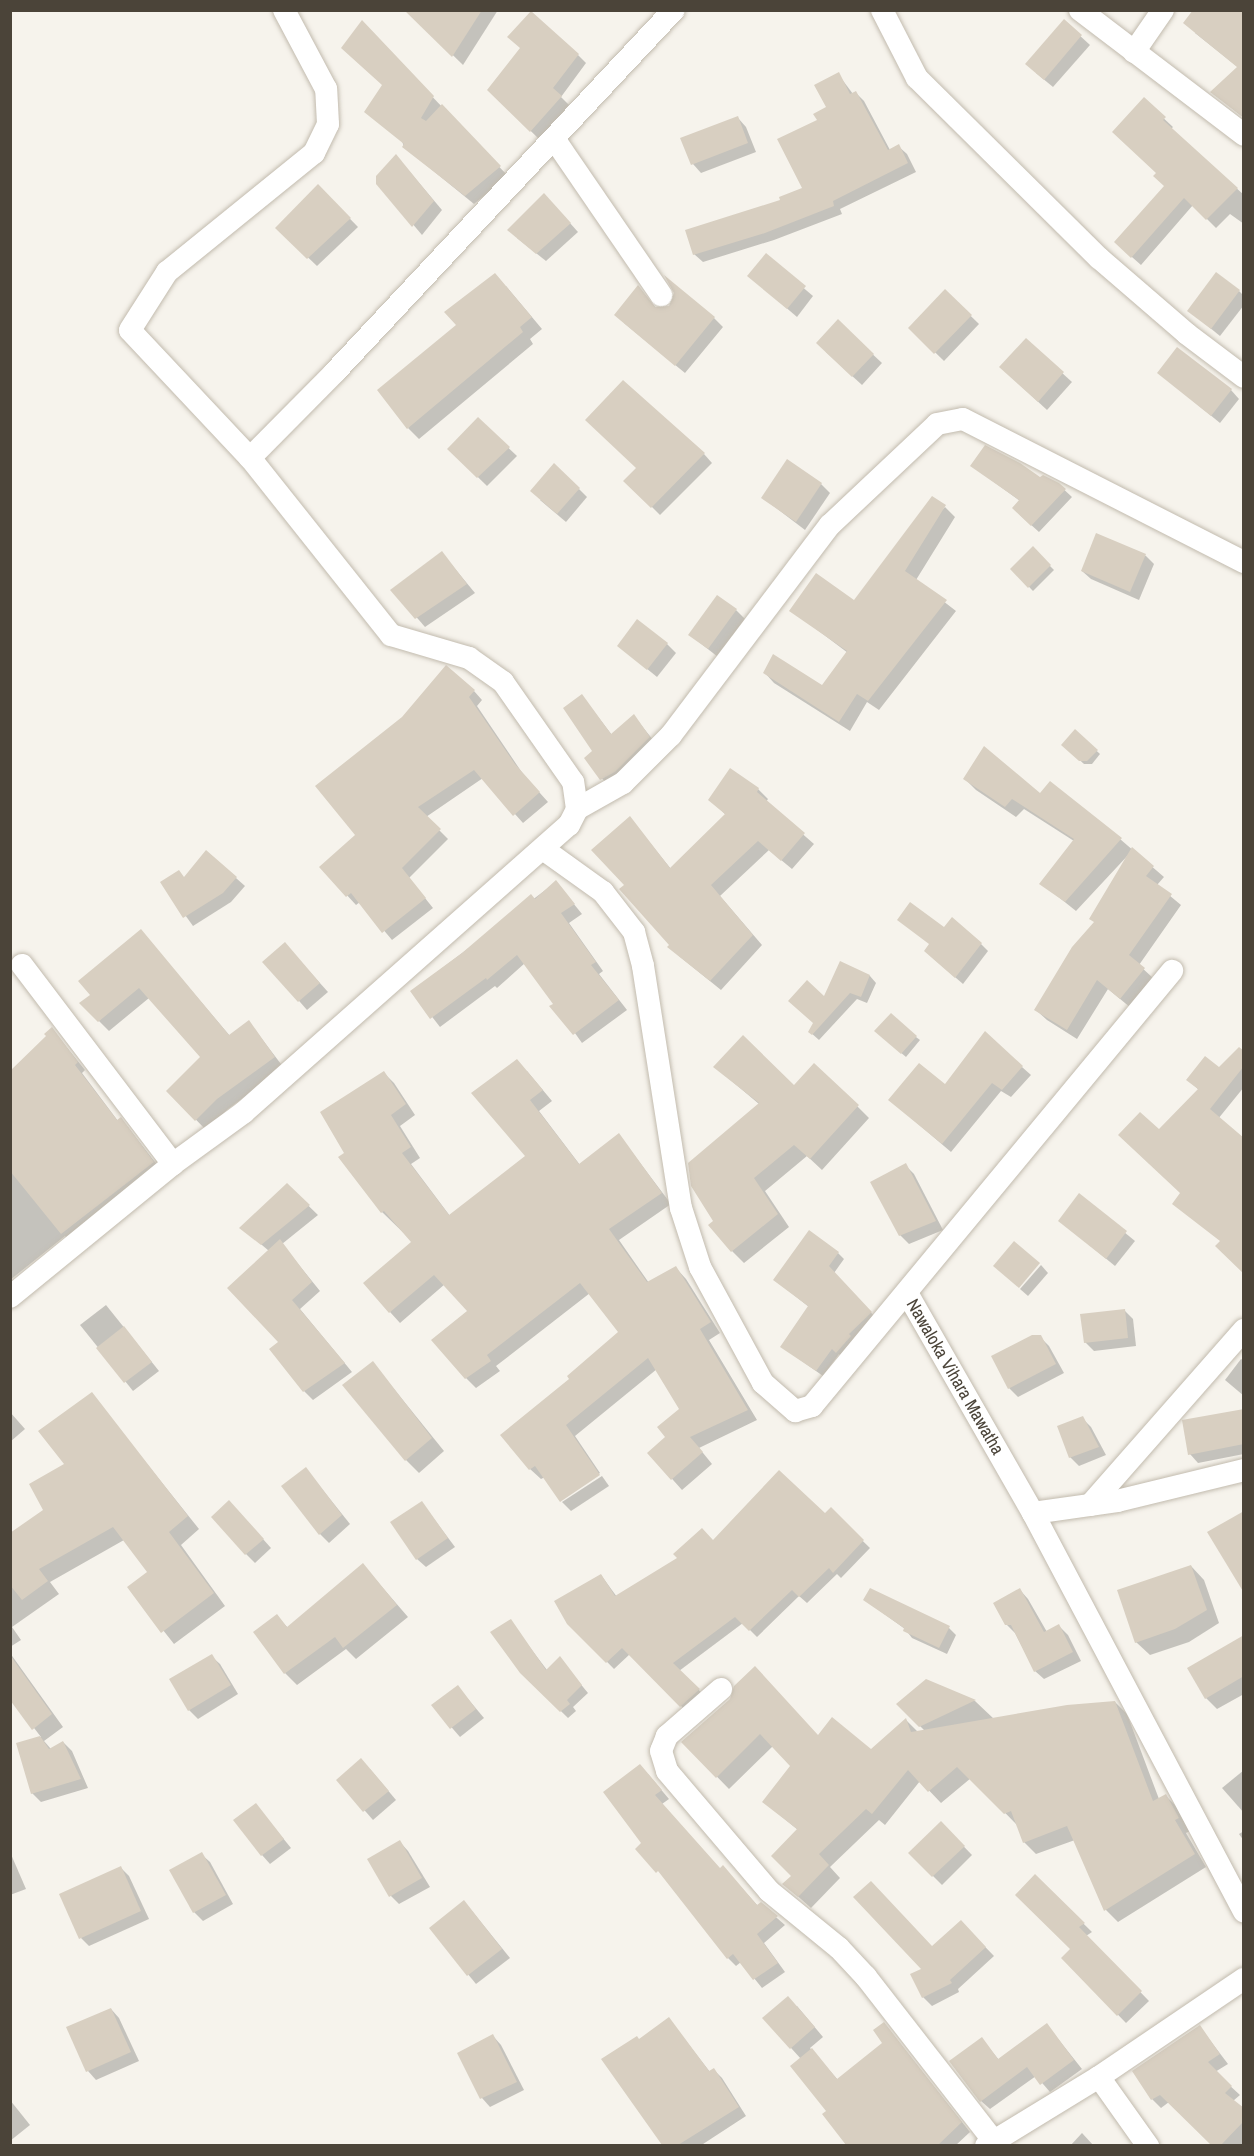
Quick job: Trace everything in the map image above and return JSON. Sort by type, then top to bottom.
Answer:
[{"type":"street","points":[[250,458],[555,140],[674,10]]},
{"type":"street","points":[[882,10],[917,78],[1099,258],[1187,334],[1244,377]]},
{"type":"street","points":[[1080,10],[1244,135]]},
{"type":"street","points":[[1134,52],[1162,10]]},
{"type":"street","points":[[10,1297],[173,1164],[243,1113],[570,825],[577,809],[573,782],[503,682],[469,658],[392,635],[250,458],[130,330],[168,272],[314,153],[328,124],[326,89],[294,16]]},
{"type":"street","points":[[555,140],[661,295]]},
{"type":"street","points":[[577,809],[623,783],[671,735],[830,525],[937,424],[963,419],[1244,562]]},
{"type":"street","points":[[543,849],[603,892],[634,932],[643,966],[681,1208],[700,1267],[763,1383],[795,1412],[812,1406],[907,1293]]},
{"type":"street","points":[[22,965],[173,1164]]},
{"type":"street","name":"Nawaloka Vihara Mawatha","points":[[1172,970],[907,1293],[1033,1513],[1244,1912]]},
{"type":"street","points":[[1090,1505],[1244,1330]]},
{"type":"street","points":[[1033,1513],[1117,1501],[1244,1470]]},
{"type":"street","points":[[721,1689],[667,1736],[661,1751],[667,1771],[769,1892],[839,1948],[866,1977],[990,2143],[1099,2076],[1244,1979]]},
{"type":"street","points":[[1099,2076],[1148,2145]]},
{"type":"building","points":[[404,10],[482,10],[452,57]]},
{"type":"building","points":[[1193,10],[1244,10],[1244,118],[1210,92],[1237,67],[1183,23]]},
{"type":"building","points":[[531,11],[579,54],[553,88],[562,96],[530,132],[487,90],[520,48],[507,37]]},
{"type":"building","points":[[1064,19],[1082,35],[1044,80],[1025,64]]},
{"type":"building","points":[[362,20],[434,96],[421,118],[426,121],[442,104],[501,166],[465,196],[402,147],[404,144],[364,112],[382,85],[341,48]]},
{"type":"building","points":[[839,72],[850,94],[856,91],[888,150],[899,144],[908,163],[833,201],[834,206],[765,233],[693,255],[685,230],[780,200],[779,197],[802,188],[777,139],[817,120],[813,114],[826,107],[814,85]]},
{"type":"building","points":[[1144,97],[1166,117],[1163,120],[1238,188],[1206,220],[1184,198],[1131,258],[1114,242],[1164,186],[1153,176],[1156,173],[1112,132]]},
{"type":"building","points":[[738,116],[748,143],[691,165],[680,138]]},
{"type":"building","points":[[396,154],[434,201],[412,227],[376,184],[376,176]]},
{"type":"building","points":[[318,184],[351,218],[307,259],[275,228]]},
{"type":"building","points":[[544,193],[571,223],[536,254],[507,230]]},
{"type":"building","points":[[766,253],[806,286],[787,309],[747,276]]},
{"type":"building","points":[[1216,272],[1240,290],[1211,329],[1187,311]]},
{"type":"building","points":[[495,273],[532,317],[520,327],[523,332],[407,429],[377,390],[456,325],[444,312]]},
{"type":"building","points":[[664,275],[715,317],[675,366],[614,315],[638,285],[655,307],[669,306],[674,293]]},
{"type":"building","points":[[945,289],[972,315],[934,354],[908,328]]},
{"type":"building","points":[[838,319],[874,354],[852,377],[816,343]]},
{"type":"building","points":[[1026,338],[1064,372],[1038,402],[999,367]]},
{"type":"building","points":[[1177,347],[1232,389],[1211,416],[1157,373]]},
{"type":"building","points":[[623,380],[705,453],[651,508],[623,481],[636,468],[585,420]]},
{"type":"building","points":[[478,417],[510,447],[477,478],[447,449]]},
{"type":"building","points":[[985,445],[1020,463],[1040,477],[1043,475],[1059,483],[1066,489],[1031,526],[1012,508],[1019,500],[970,466]]},
{"type":"building","points":[[787,459],[822,483],[796,522],[761,498]]},
{"type":"building","points":[[554,463],[580,488],[557,514],[530,491]]},
{"type":"building","points":[[932,496],[946,505],[905,571],[947,600],[868,701],[857,694],[839,722],[763,673],[773,654],[822,685],[847,651],[789,611],[816,573],[854,600]]},
{"type":"building","points":[[1096,533],[1146,554],[1130,592],[1081,571]]},
{"type":"building","points":[[1033,546],[1051,565],[1028,588],[1010,569]]},
{"type":"building","points":[[442,551],[467,584],[415,619],[390,590]]},
{"type":"building","points":[[717,595],[737,609],[708,649],[688,635]]},
{"type":"building","points":[[637,619],[668,643],[647,670],[617,646]]},
{"type":"building","points":[[446,665],[475,690],[469,697],[515,764],[540,792],[513,816],[474,770],[418,807],[441,829],[402,868],[426,898],[382,933],[351,893],[346,897],[319,867],[355,835],[315,786],[402,717]]},
{"type":"building","points":[[582,694],[611,734],[634,714],[650,737],[615,772],[600,780],[584,758],[592,751],[563,708]]},
{"type":"building","points":[[1075,729],[1098,750],[1087,761],[1079,761],[1061,745]]},
{"type":"building","points":[[984,746],[1040,793],[1050,781],[1122,838],[1065,902],[1039,884],[1074,839],[1012,799],[1005,807],[963,779]]},
{"type":"building","points":[[730,768],[759,788],[757,792],[805,833],[781,861],[758,841],[711,885],[753,935],[710,981],[667,947],[669,945],[619,889],[624,885],[591,850],[630,816],[670,868],[725,814],[708,800]]},
{"type":"building","points":[[1132,847],[1154,866],[1146,876],[1172,894],[1129,955],[1145,968],[1120,999],[1097,980],[1067,1030],[1034,1010],[1072,947],[1094,922],[1089,919]]},
{"type":"building","points":[[206,850],[237,877],[223,893],[183,918],[160,882],[179,870],[184,877]]},
{"type":"building","points":[[556,880],[575,904],[561,913],[596,962],[591,965],[619,1000],[573,1035],[549,1006],[553,1004],[517,955],[487,980],[486,978],[430,1019],[410,991],[462,953],[531,894],[535,899]]},
{"type":"building","points":[[910,902],[944,927],[952,917],[982,943],[955,978],[924,951],[929,944],[897,920]]},
{"type":"building","points":[[141,929],[229,1035],[249,1020],[275,1057],[217,1099],[195,1121],[166,1091],[200,1057],[139,988],[98,1022],[79,1003],[90,995],[78,981]]},
{"type":"building","points":[[285,942],[320,983],[298,1002],[262,962]]},
{"type":"building","points":[[840,961],[870,975],[861,997],[850,993],[812,1035],[808,1032],[813,1023],[788,1001],[807,980],[824,996]]},
{"type":"building","points":[[891,1013],[917,1036],[901,1054],[874,1031]]},
{"type":"building","points":[[52,1027],[78,1062],[75,1065],[117,1120],[121,1117],[154,1162],[61,1234],[10,1171],[10,1071],[46,1036],[44,1034]]},
{"type":"building","points":[[985,1031],[1023,1066],[1002,1090],[992,1083],[942,1144],[888,1100],[919,1063],[945,1084]]},
{"type":"building","points":[[743,1035],[794,1085],[814,1063],[859,1105],[810,1159],[794,1145],[754,1178],[778,1214],[731,1252],[708,1225],[713,1221],[691,1186],[688,1163],[759,1103],[713,1067]]},
{"type":"building","points":[[1239,1047],[1244,1051],[1244,1066],[1210,1109],[1244,1138],[1244,1274],[1215,1246],[1220,1241],[1172,1204],[1180,1193],[1118,1135],[1140,1112],[1159,1129],[1198,1089],[1186,1080],[1205,1056],[1219,1067]]},
{"type":"building","points":[[517,1059],[543,1090],[530,1100],[579,1164],[619,1133],[662,1193],[609,1229],[647,1282],[676,1266],[711,1322],[700,1329],[748,1410],[690,1437],[703,1452],[671,1480],[647,1453],[665,1437],[657,1427],[679,1409],[648,1358],[566,1425],[600,1475],[560,1502],[535,1466],[529,1470],[500,1435],[569,1379],[567,1376],[618,1332],[580,1283],[487,1355],[491,1361],[465,1379],[431,1340],[467,1311],[434,1275],[389,1313],[363,1283],[411,1242],[384,1211],[381,1213],[338,1157],[344,1153],[320,1112],[384,1071],[406,1104],[391,1115],[411,1147],[402,1153],[449,1215],[525,1156],[471,1093]]},
{"type":"building","points":[[906,1163],[936,1221],[899,1236],[870,1182]]},
{"type":"building","points":[[287,1183],[310,1205],[261,1245],[239,1228]]},
{"type":"building","points":[[1079,1193],[1127,1231],[1106,1259],[1058,1221]]},
{"type":"building","points":[[809,1230],[839,1252],[829,1266],[872,1312],[849,1334],[851,1336],[836,1353],[832,1349],[816,1371],[780,1347],[808,1306],[773,1280]]},
{"type":"building","points":[[280,1239],[312,1282],[292,1300],[345,1363],[303,1392],[269,1349],[278,1342],[227,1288]]},
{"type":"building","points":[[1014,1241],[1040,1263],[1019,1288],[993,1266]]},
{"type":"building","points":[[1125,1309],[1128,1338],[1084,1343],[1080,1314]]},
{"type":"building","points":[[124,1326],[152,1362],[124,1383],[96,1348]]},
{"type":"building","points":[[1032,1335],[1041,1335],[1056,1364],[1008,1389],[991,1356]]},
{"type":"building","points":[[373,1361],[432,1438],[405,1461],[342,1385]]},
{"type":"building","points":[[92,1392],[188,1516],[169,1532],[214,1593],[161,1633],[127,1587],[147,1572],[113,1527],[39,1569],[48,1581],[22,1600],[10,1585],[10,1533],[43,1510],[29,1484],[64,1464],[38,1431]]},
{"type":"building","points":[[1244,1409],[1244,1444],[1188,1455],[1182,1420]]},
{"type":"building","points":[[1083,1416],[1099,1447],[1069,1458],[1057,1426]]},
{"type":"building","points":[[306,1467],[342,1515],[319,1535],[281,1486]]},
{"type":"building","points":[[779,1470],[825,1513],[831,1507],[864,1540],[833,1573],[829,1568],[799,1597],[792,1590],[749,1631],[735,1617],[673,1663],[700,1689],[680,1707],[622,1648],[606,1663],[567,1624],[554,1601],[601,1574],[615,1596],[677,1558],[673,1554],[702,1528],[713,1540]]},
{"type":"building","points":[[229,1500],[264,1539],[245,1555],[211,1517]]},
{"type":"building","points":[[422,1501],[448,1538],[416,1560],[390,1522]]},
{"type":"building","points":[[1244,1511],[1244,1593],[1207,1532]]},
{"type":"building","points":[[363,1563],[397,1605],[343,1648],[335,1637],[284,1674],[253,1632],[277,1614],[287,1627]]},
{"type":"building","points":[[1191,1565],[1207,1610],[1175,1629],[1135,1643],[1117,1590]]},
{"type":"building","points":[[870,1588],[950,1626],[939,1648],[903,1631],[904,1628],[863,1600]]},
{"type":"building","points":[[1020,1588],[1044,1632],[1059,1624],[1073,1652],[1034,1672],[1011,1625],[1005,1625],[993,1603]]},
{"type":"building","points":[[511,1619],[546,1670],[560,1656],[582,1685],[567,1700],[570,1704],[560,1712],[520,1673],[490,1632]]},
{"type":"building","points":[[1244,1635],[1244,1676],[1205,1699],[1187,1668]]},
{"type":"building","points":[[212,1654],[231,1685],[188,1711],[169,1679]]},
{"type":"building","points":[[10,1655],[52,1714],[32,1730],[10,1700]]},
{"type":"building","points":[[755,1666],[818,1735],[832,1717],[871,1749],[906,1718],[911,1732],[1067,1705],[1115,1701],[1153,1801],[1166,1794],[1179,1818],[1175,1820],[1195,1854],[1104,1911],[1067,1826],[1023,1843],[1011,1811],[1004,1814],[957,1767],[928,1792],[908,1770],[872,1814],[866,1809],[819,1854],[829,1865],[798,1897],[782,1884],[791,1876],[771,1856],[797,1829],[762,1802],[790,1766],[760,1734],[716,1778],[681,1742],[730,1699],[734,1686]]},
{"type":"building","points":[[926,1679],[976,1700],[919,1727],[896,1704]]},
{"type":"building","points":[[458,1685],[476,1709],[450,1729],[431,1705]]},
{"type":"building","points":[[40,1736],[49,1749],[63,1741],[81,1779],[31,1794],[16,1743]]},
{"type":"building","points":[[361,1758],[389,1791],[363,1812],[336,1780]]},
{"type":"building","points":[[640,1764],[662,1790],[655,1795],[720,1868],[723,1865],[757,1905],[761,1902],[778,1916],[757,1934],[778,1963],[753,1980],[733,1954],[727,1959],[658,1871],[656,1873],[635,1849],[641,1843],[603,1792]]},
{"type":"building","points":[[256,1803],[284,1839],[261,1856],[233,1820]]},
{"type":"building","points":[[941,1821],[965,1846],[932,1877],[908,1853]]},
{"type":"building","points":[[400,1840],[422,1878],[389,1897],[367,1859]]},
{"type":"building","points":[[202,1852],[226,1895],[193,1913],[169,1870]]},
{"type":"building","points":[[121,1866],[141,1911],[79,1939],[59,1894]]},
{"type":"building","points":[[1035,1874],[1085,1923],[1079,1927],[1142,1991],[1117,2016],[1061,1958],[1070,1949],[1015,1895]]},
{"type":"building","points":[[871,1881],[932,1946],[961,1920],[986,1947],[950,1980],[952,1983],[922,1998],[910,1974],[921,1969],[853,1897]]},
{"type":"building","points":[[464,1900],[502,1949],[467,1976],[429,1928]]},
{"type":"building","points":[[788,1996],[815,2027],[790,2049],[762,2018]]},
{"type":"building","points":[[111,2008],[131,2052],[86,2072],[66,2027]]},
{"type":"building","points":[[669,2017],[709,2071],[714,2068],[739,2107],[678,2145],[662,2145],[601,2059],[637,2036],[639,2039]]},
{"type":"building","points":[[884,2022],[962,2122],[938,2145],[846,2145],[822,2114],[826,2111],[790,2066],[812,2048],[837,2079],[882,2043],[873,2030]]},
{"type":"building","points":[[1047,2023],[1074,2060],[1040,2085],[1027,2067],[980,2102],[949,2061],[982,2037],[998,2059]]},
{"type":"building","points":[[1200,2025],[1220,2054],[1208,2062],[1232,2086],[1225,2093],[1244,2108],[1244,2121],[1221,2145],[1211,2145],[1160,2095],[1151,2100],[1132,2071]]},
{"type":"building","points":[[493,2034],[517,2082],[480,2099],[457,2053]]}]
